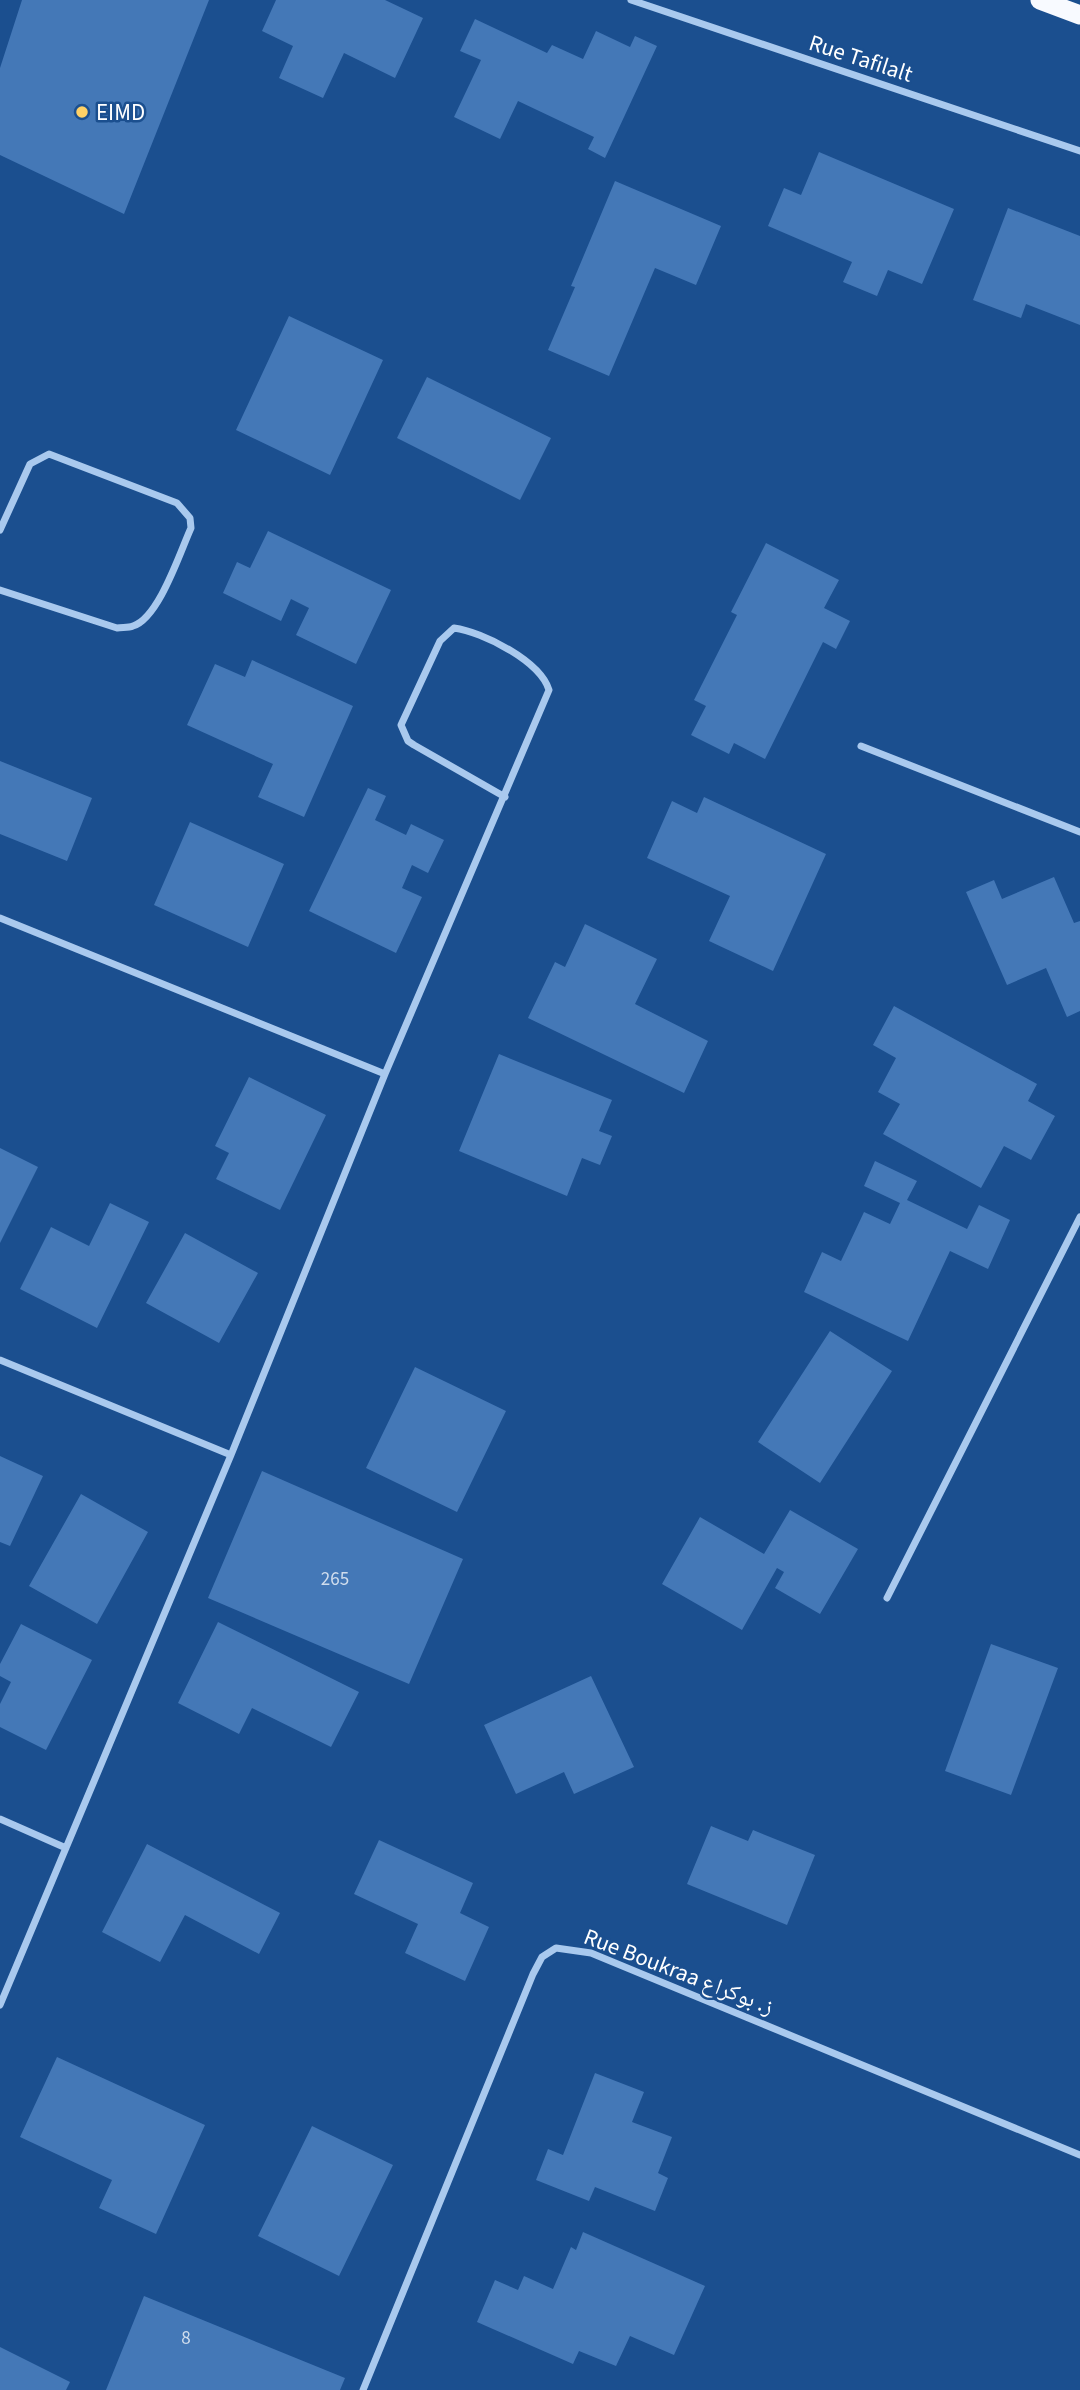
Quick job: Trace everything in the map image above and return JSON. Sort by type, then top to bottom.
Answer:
[{"type":"highway","points":[[1040,0],[1080,15]]},
{"type":"street","name":"Rue Tafilalt","points":[[631,0],[1080,151]]},
{"type":"street","points":[[0,530],[30,464],[49,454],[177,503],[190,518],[191,528],[156,605],[145,619],[134,626],[117,628],[0,590]]},
{"type":"street","points":[[0,2005],[231,1455],[385,1074],[505,797],[549,690],[539,670],[527,661],[468,629],[454,628],[440,641],[401,725],[403,733],[414,745],[505,797]]},
{"type":"street","points":[[861,746],[1080,832]]},
{"type":"street","points":[[0,918],[385,1074]]},
{"type":"street","points":[[887,1598],[1080,1217]]},
{"type":"street","points":[[0,1360],[231,1455]]},
{"type":"street","points":[[0,1819],[66,1848]]},
{"type":"street","name":"Rue Boukraa ز. بوكراع","points":[[363,2390],[533,1974],[542,1956],[556,1948],[591,1953],[1080,2155]]},
{"type":"building","name":"EIMD","points":[[22,0],[209,0],[124,214],[0,155],[0,68]]},
{"type":"building","points":[[276,0],[385,0],[423,18],[395,78],[344,53],[323,98],[279,78],[293,46],[262,31]]},
{"type":"building","points":[[475,19],[547,53],[552,45],[583,59],[596,31],[630,47],[635,36],[657,46],[605,158],[588,149],[594,137],[518,101],[500,139],[454,117],[481,60],[460,51]]},
{"type":"building","points":[[819,152],[954,209],[922,284],[888,270],[877,296],[843,282],[852,262],[768,226],[784,188],[801,195]]},
{"type":"building","points":[[615,181],[721,226],[696,285],[655,268],[609,376],[548,350],[575,287],[571,286]]},
{"type":"building","points":[[1008,208],[1080,236],[1080,325],[1026,304],[1021,318],[973,300]]},
{"type":"building","points":[[289,316],[383,360],[330,475],[236,430]]},
{"type":"building","points":[[427,377],[551,438],[520,500],[397,438]]},
{"type":"building","points":[[268,531],[391,590],[356,664],[296,635],[309,608],[291,599],[281,621],[223,593],[237,562],[250,568]]},
{"type":"building","points":[[766,543],[839,580],[824,608],[850,621],[836,649],[823,642],[765,759],[734,743],[729,754],[691,735],[706,706],[694,700],[737,615],[731,612]]},
{"type":"building","points":[[252,660],[353,706],[304,817],[258,797],[273,764],[187,725],[215,664],[245,677]]},
{"type":"building","points":[[0,761],[92,798],[67,861],[0,834]]},
{"type":"building","points":[[368,788],[386,796],[375,820],[406,835],[411,824],[444,840],[428,873],[412,865],[402,888],[422,897],[396,953],[309,911]]},
{"type":"building","points":[[704,797],[826,854],[773,971],[709,941],[730,896],[647,858],[672,801],[697,813]]},
{"type":"building","points":[[190,822],[284,864],[248,947],[154,905]]},
{"type":"building","points":[[1054,877],[1074,923],[1080,921],[1080,1011],[1067,1017],[1046,968],[1007,985],[966,892],[994,880],[1002,899]]},
{"type":"building","points":[[585,924],[657,959],[635,1004],[708,1041],[684,1093],[528,1018],[555,962],[565,967]]},
{"type":"building","points":[[894,1006],[1037,1084],[1028,1101],[1055,1116],[1031,1160],[1004,1146],[981,1188],[883,1134],[900,1104],[878,1092],[896,1058],[873,1045]]},
{"type":"building","points":[[499,1054],[612,1100],[599,1131],[612,1136],[600,1165],[582,1158],[567,1196],[459,1151]]},
{"type":"building","points":[[249,1077],[326,1115],[280,1210],[216,1179],[229,1153],[215,1146]]},
{"type":"building","points":[[0,1148],[38,1167],[0,1243]]},
{"type":"building","points":[[875,1161],[917,1181],[907,1200],[967,1229],[979,1205],[1010,1220],[988,1269],[950,1251],[908,1341],[804,1292],[822,1252],[841,1261],[864,1212],[890,1224],[900,1203],[864,1186]]},
{"type":"building","points":[[110,1203],[149,1222],[97,1328],[20,1289],[51,1227],[89,1246]]},
{"type":"building","points":[[185,1233],[258,1273],[219,1343],[146,1303]]},
{"type":"building","points":[[830,1331],[892,1371],[820,1483],[758,1442]]},
{"type":"building","points":[[415,1367],[506,1411],[457,1512],[366,1468]]},
{"type":"building","points":[[0,1456],[43,1476],[10,1546],[0,1542]]},
{"type":"building","points":[[262,1471],[463,1559],[409,1684],[208,1598]]},
{"type":"building","points":[[81,1494],[148,1532],[97,1624],[29,1586]]},
{"type":"building","points":[[790,1510],[858,1549],[820,1614],[775,1588],[784,1572],[777,1568],[742,1630],[662,1584],[700,1517],[764,1554]]},
{"type":"building","points":[[218,1622],[359,1692],[331,1747],[252,1708],[239,1734],[178,1703]]},
{"type":"building","points":[[21,1624],[92,1660],[46,1750],[0,1727],[0,1704],[11,1682],[0,1676],[0,1664]]},
{"type":"building","points":[[991,1644],[1058,1668],[1011,1795],[945,1771]]},
{"type":"building","points":[[591,1676],[634,1767],[574,1794],[564,1772],[516,1794],[484,1725]]},
{"type":"building","points":[[711,1826],[748,1841],[753,1830],[815,1855],[787,1925],[687,1884]]},
{"type":"building","points":[[379,1840],[473,1883],[460,1913],[489,1927],[465,1981],[405,1953],[418,1924],[354,1894]]},
{"type":"building","points":[[147,1844],[280,1913],[259,1954],[185,1915],[160,1962],[102,1932]]},
{"type":"building","points":[[57,2057],[205,2125],[156,2234],[99,2208],[112,2180],[20,2137]]},
{"type":"building","points":[[595,2073],[644,2092],[632,2122],[672,2137],[658,2173],[668,2178],[655,2211],[595,2187],[589,2201],[536,2180],[548,2149],[563,2155]]},
{"type":"building","points":[[312,2126],[393,2165],[339,2276],[258,2236]]},
{"type":"building","points":[[583,2232],[705,2286],[674,2355],[630,2336],[616,2366],[579,2351],[573,2364],[477,2322],[495,2280],[518,2290],[524,2276],[553,2289],[571,2247],[576,2250]]},
{"type":"building","points":[[144,2296],[345,2378],[340,2390],[106,2390]]},
{"type":"building","points":[[0,2347],[70,2382],[66,2390],[0,2390]]},
{"type":"place","name":"EIMD","points":[[82,112]]}]
